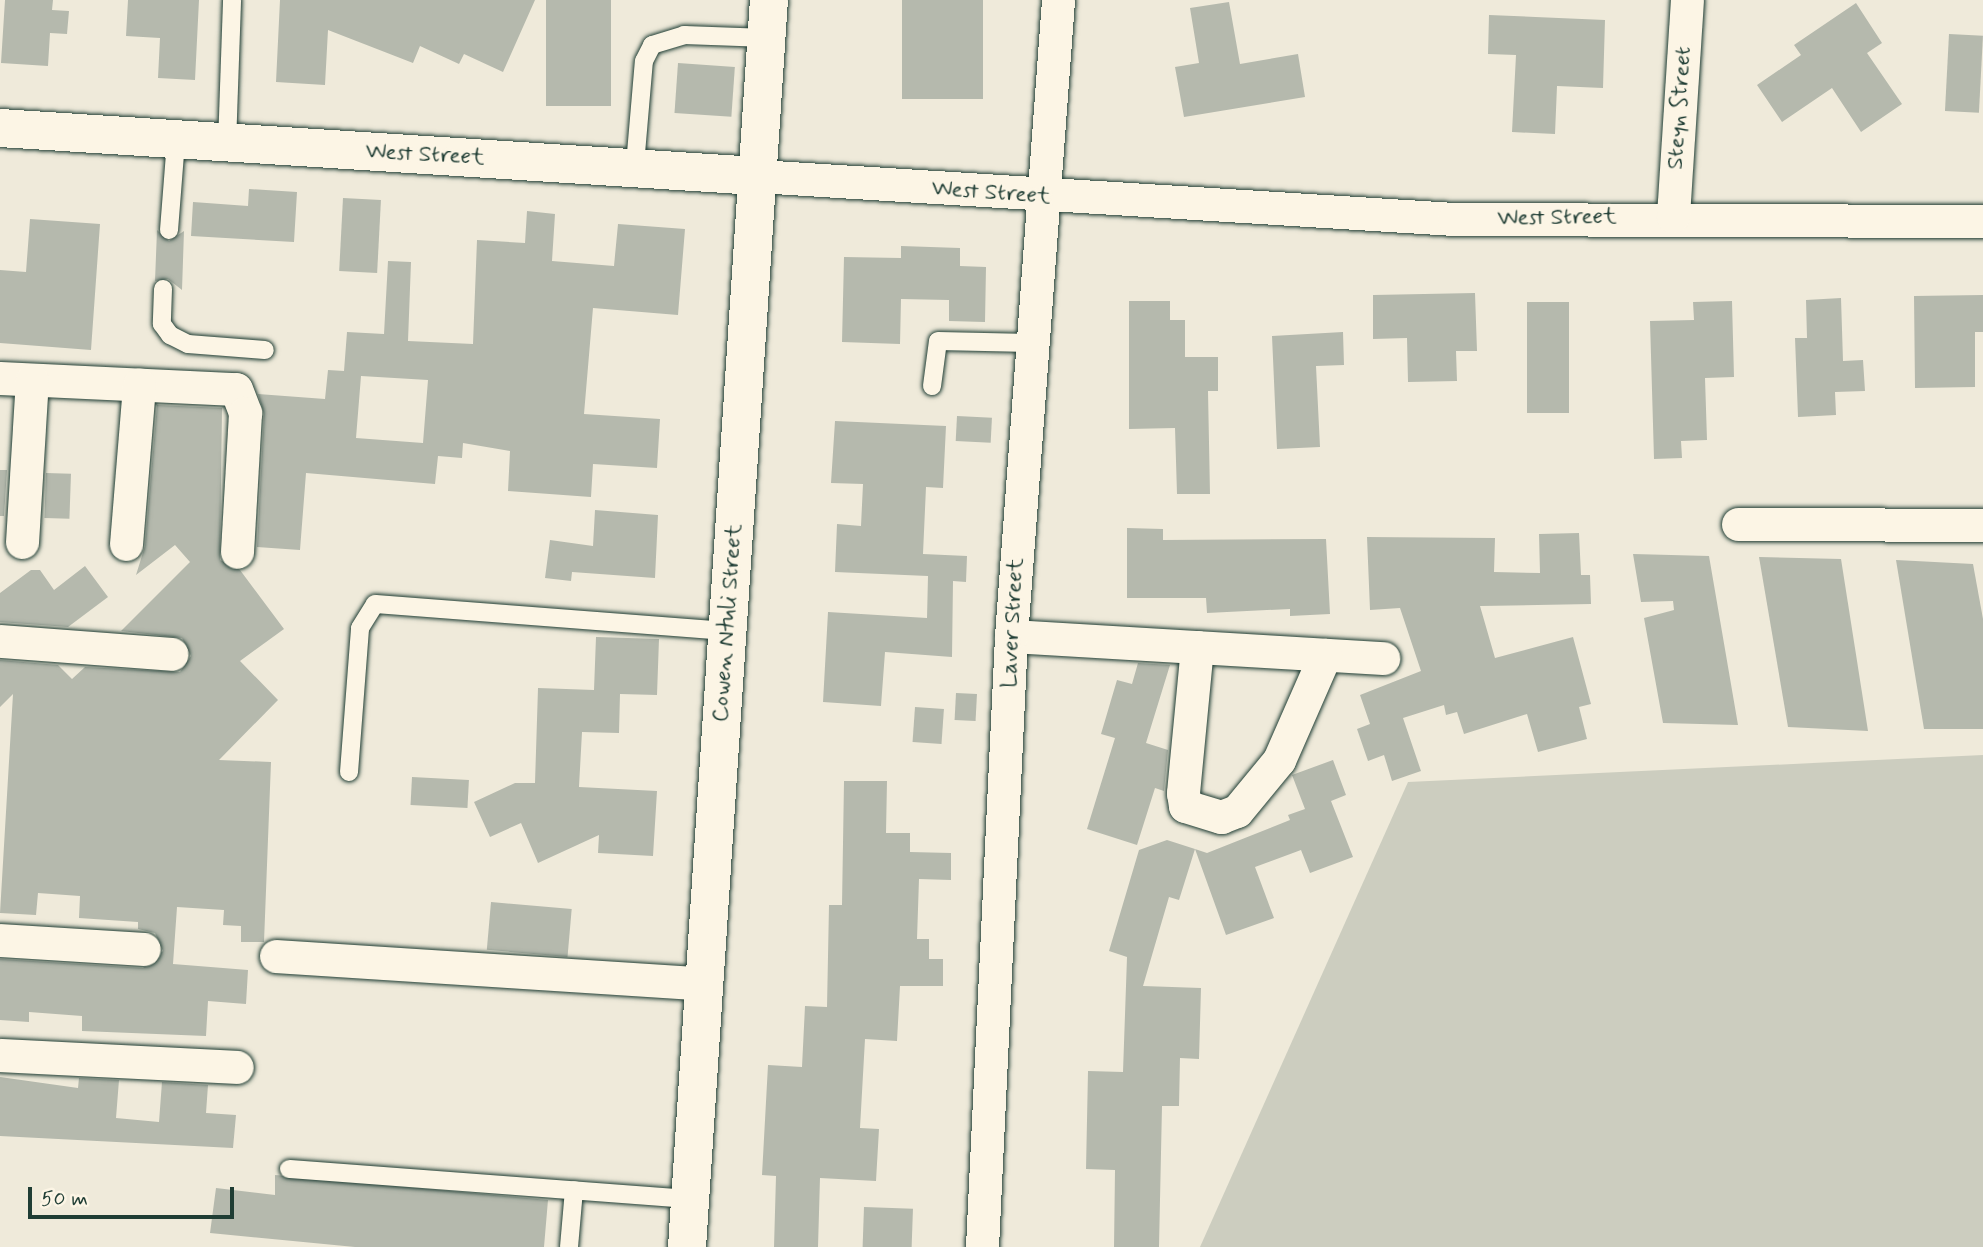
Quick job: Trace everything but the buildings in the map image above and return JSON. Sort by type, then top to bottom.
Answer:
[{"type":"street","name":"Cowen Ntuli Street","points":[[687,1247],[769,0]]},
{"type":"street","name":"Laver Street","points":[[982,1247],[1011,635],[1041,197],[1058,0]]},
{"type":"street","name":"Steyn Street","points":[[1672,216],[1687,0]]},
{"type":"street","name":"West Street","points":[[0,128],[227,145],[635,165],[1041,197],[1454,219],[1672,216],[1983,221]]},
{"type":"street","points":[[22,542],[16,379],[236,390],[245,413],[237,552]]},
{"type":"street","points":[[126,544],[139,385]]},
{"type":"street","points":[[1738,524],[1983,525]]},
{"type":"street","points":[[1011,635],[1383,658]]},
{"type":"street","points":[[0,640],[172,654]]},
{"type":"street","points":[[1197,647],[1185,806],[1221,817],[1237,811],[1279,760],[1325,655]]},
{"type":"street","points":[[0,940],[144,948]]},
{"type":"street","points":[[276,956],[705,984]]},
{"type":"street","points":[[0,1055],[237,1067]]},
{"type":"lane","points":[[227,145],[232,0]]},
{"type":"lane","points":[[635,165],[644,61],[652,45],[684,35],[767,38]]},
{"type":"lane","points":[[169,230],[176,141]]},
{"type":"lane","points":[[163,289],[162,324],[170,335],[188,344],[265,350]]},
{"type":"lane","points":[[932,386],[938,341],[1031,343]]},
{"type":"lane","points":[[349,772],[360,628],[375,604],[727,631]]},
{"type":"lane","points":[[289,1169],[690,1199]]},
{"type":"lane","points":[[569,1247],[574,1191]]},
{"type":"shaded area","points":[[1983,755],[1983,1247],[1200,1247],[1408,782]]}]
